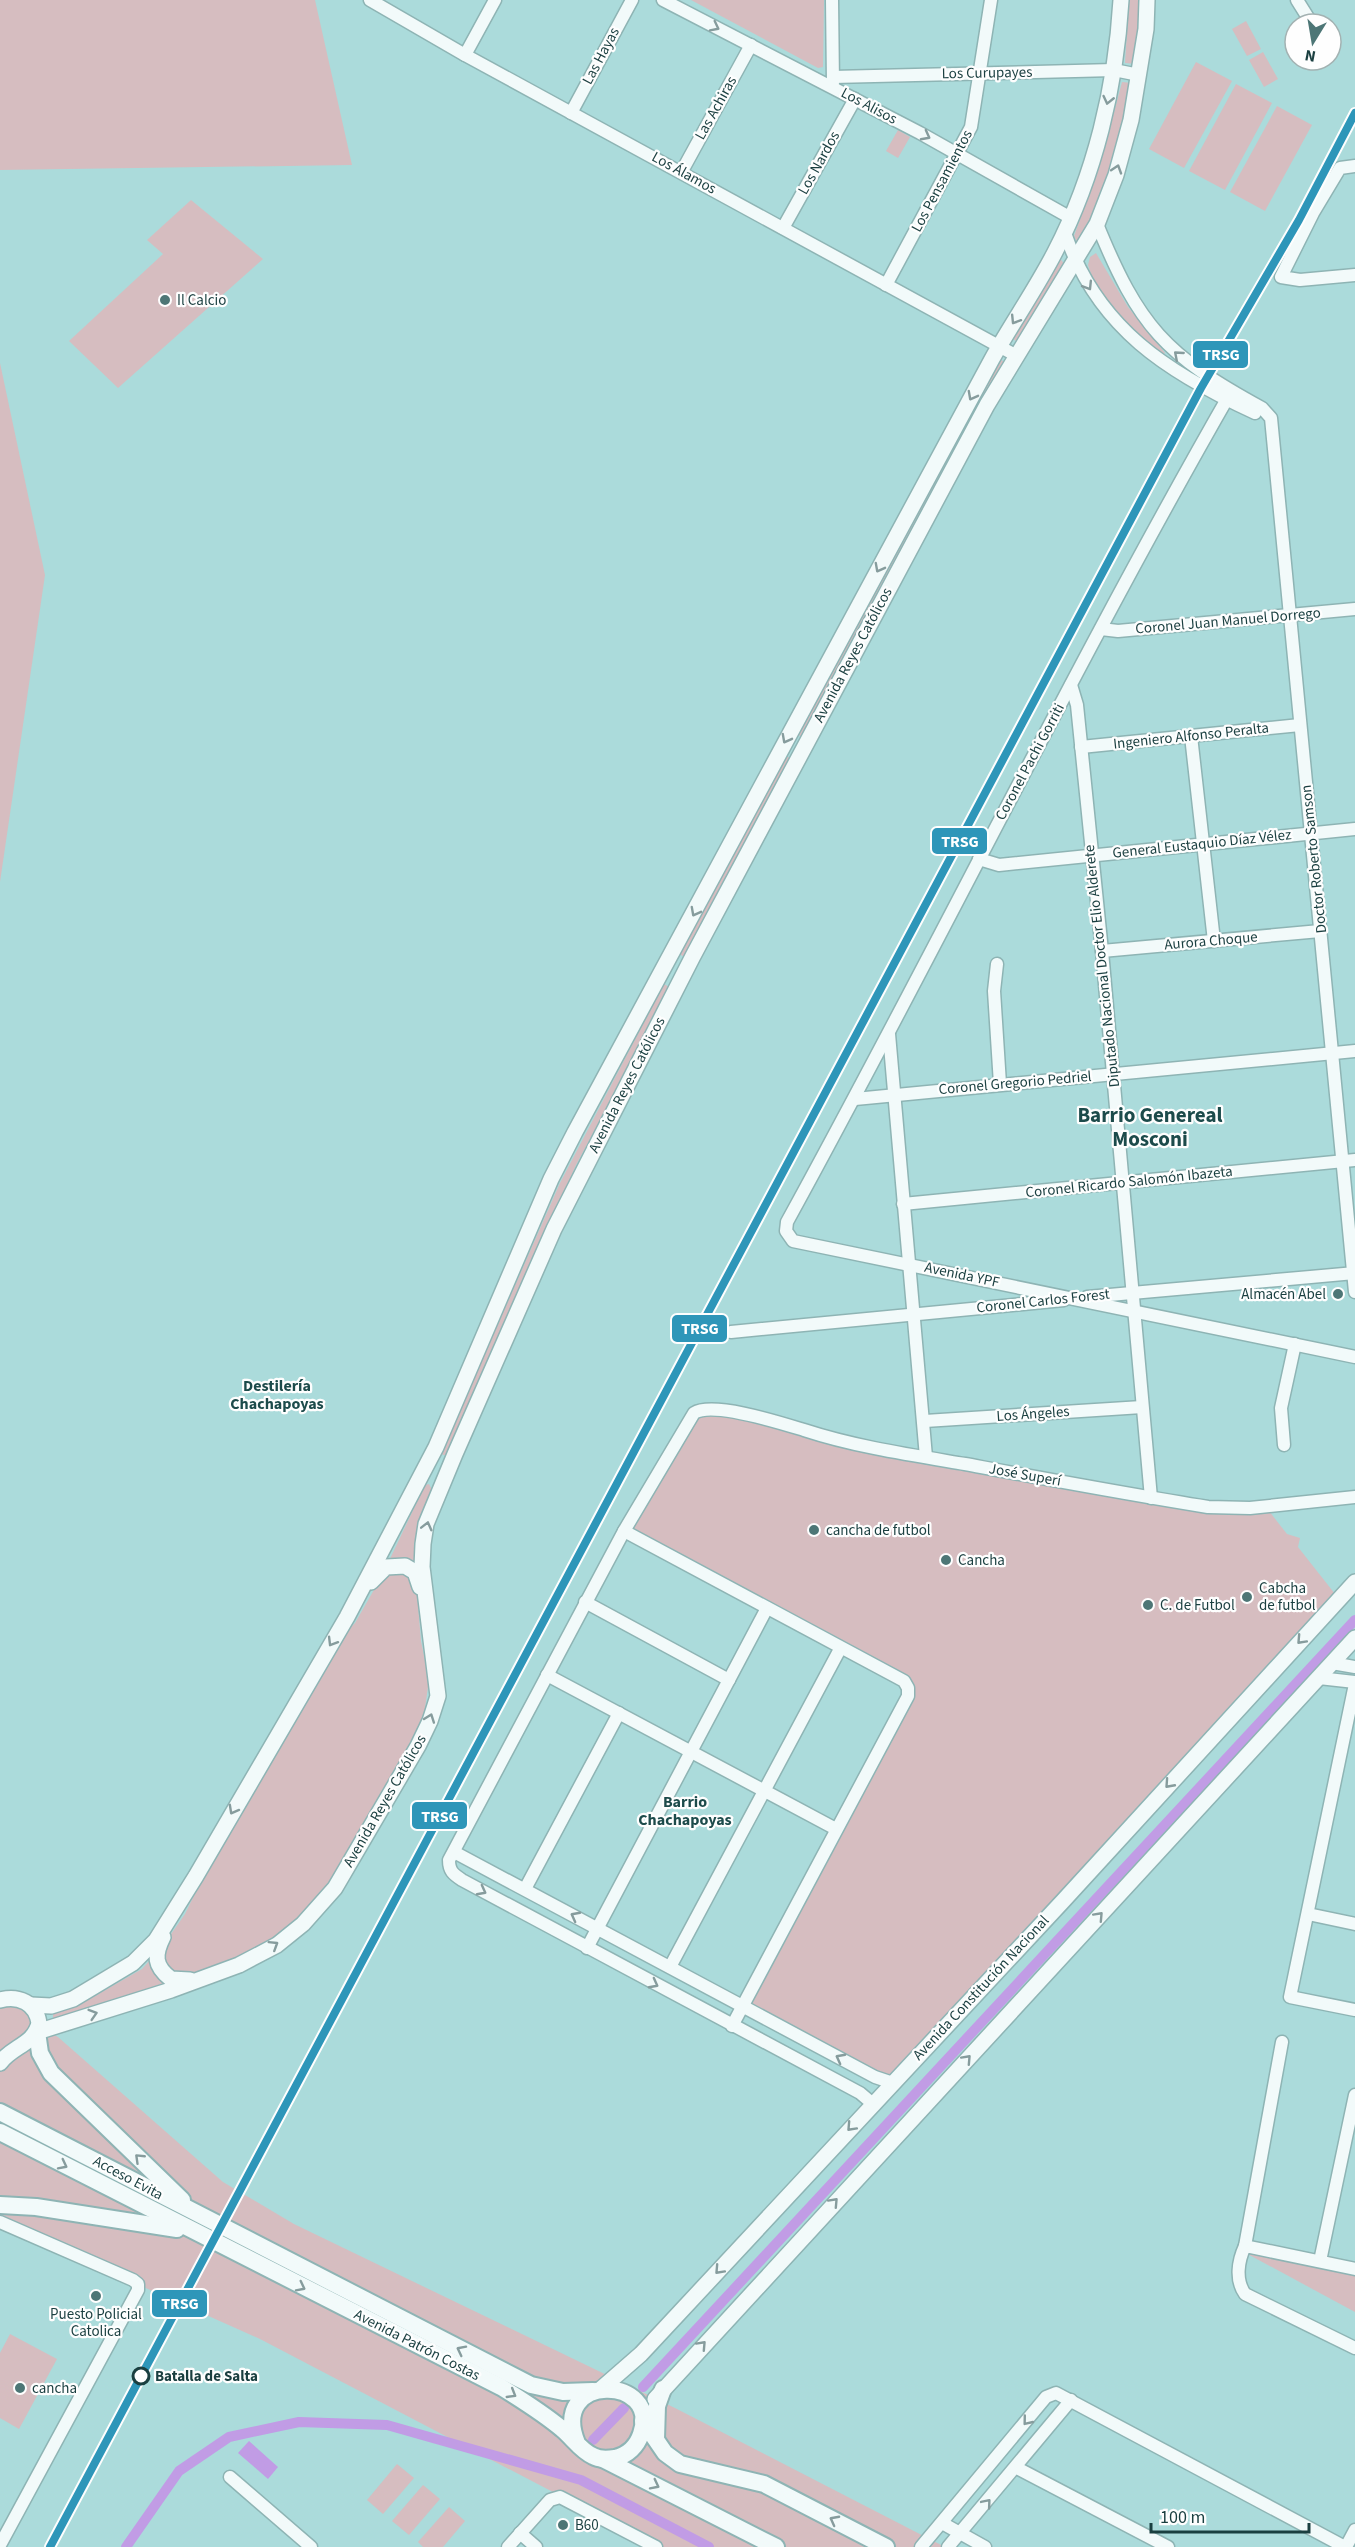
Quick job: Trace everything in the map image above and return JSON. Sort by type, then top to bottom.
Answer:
[{"type":"highway","points":[[37,2032],[40,2054],[51,2073],[196,2213]]},
{"type":"highway","name":"Acceso Evita","points":[[0,2112],[255,2244]]},
{"type":"highway","name":"Acceso Evita","points":[[6,2135],[248,2260]]},
{"type":"highway","points":[[0,2205],[36,2207],[190,2231]]},
{"type":"highway","name":"Avenida Patrón Costas","points":[[255,2244],[531,2385],[563,2392],[598,2390]]},
{"type":"highway","name":"Avenida Patrón Costas","points":[[248,2260],[501,2387],[551,2420],[577,2443]]},
{"type":"highway","points":[[656,2440],[656,2415],[663,2389]]},
{"type":"highway","points":[[776,2547],[593,2456],[577,2443],[572,2432],[574,2413],[584,2397],[598,2390],[624,2392],[635,2400],[643,2419],[665,2453],[680,2464],[764,2484],[885,2547]]},
{"type":"highway","points":[[603,2459],[615,2458],[632,2449],[639,2440],[643,2419]]},
{"type":"main road","name":"Avenida Reyes Católicos","points":[[0,2000],[16,1998],[31,2005],[51,2006],[73,1999],[133,1963],[156,1940],[196,1876],[347,1617],[436,1447],[551,1179],[575,1132],[1000,345],[1065,232],[1100,133],[1114,70],[1121,0]]},
{"type":"main road","name":"Avenida Reyes Católicos","points":[[0,2064],[6,2055],[33,2039],[37,2032],[171,1990],[239,1965],[277,1945],[303,1924],[335,1888],[430,1722],[438,1696],[422,1567],[426,1524],[554,1229],[693,956],[987,405],[1097,224],[1125,145],[1140,75],[1148,0]]},
{"type":"main road","points":[[347,1617],[375,1575],[386,1567],[405,1566],[418,1576],[432,1649]]},
{"type":"main road","name":"Avenida Constitución Nacional","points":[[598,2390],[632,2364],[1355,1582]]},
{"type":"main road","points":[[643,2419],[663,2389],[1355,1638]]},
{"type":"main road","points":[[196,1876],[161,1941],[156,1960],[163,1973],[171,1979],[196,1979]]},
{"type":"main road","points":[[31,2005],[38,2015],[37,2032]]},
{"type":"street","name":"Los Álamos","points":[[370,0],[465,55],[682,171],[1017,356]]},
{"type":"street","points":[[465,55],[495,0]]},
{"type":"street","name":"Las Hayas","points":[[571,113],[632,0]]},
{"type":"street","name":"Los Alisos","points":[[663,0],[751,45],[833,82],[855,99],[958,153],[1071,218]]},
{"type":"street","points":[[832,0],[833,82]]},
{"type":"street","name":"Los Pensamientos","points":[[886,285],[971,127],[982,73],[991,0]]},
{"type":"street","name":"Las Achiras","points":[[682,171],[751,45]]},
{"type":"street","name":"Los Curupayes","points":[[833,82],[982,73],[1114,70],[1140,75]]},
{"type":"street","name":"Los Nardos","points":[[783,228],[855,99]]},
{"type":"street","points":[[1355,166],[1340,168],[1313,213],[1281,277],[1300,280],[1355,275]]},
{"type":"street","name":"Doctor Roberto Samson","points":[[1097,224],[1125,289],[1152,328],[1179,357],[1229,396]]},
{"type":"street","name":"Doctor Roberto Samson","points":[[1065,232],[1075,262],[1100,304],[1132,338],[1181,376],[1268,413],[1272,427],[1320,931],[1333,1053],[1349,1161],[1355,1292]]},
{"type":"street","name":"Coronel Pachi Gorriti","points":[[786,1231],[787,1222],[855,1099],[1071,685],[1181,478],[1229,396]]},
{"type":"street","name":"Coronel Juan Manuel Dorrego","points":[[1101,629],[1118,631],[1355,609]]},
{"type":"street","name":"Diputado Nacional Doctor Elio Alderete","points":[[1071,685],[1077,705],[1102,951],[1151,1498]]},
{"type":"street","name":"Ingeniero Alfonso Peralta","points":[[1081,747],[1300,725]]},
{"type":"street","points":[[1191,736],[1201,844],[1214,941]]},
{"type":"street","name":"General Eustaquio Díaz Vélez","points":[[979,859],[999,865],[1355,829]]},
{"type":"street","name":"Aurora Choque","points":[[1102,951],[1320,931]]},
{"type":"street","points":[[997,964],[994,991],[1000,1084]]},
{"type":"street","points":[[889,1032],[913,1313],[925,1421],[926,1457]]},
{"type":"street","name":"Coronel Gregorio Pedriel","points":[[855,1099],[1355,1051]]},
{"type":"street","name":"Coronel Ricardo Salomón Ibazeta","points":[[903,1204],[1349,1161]]},
{"type":"street","name":"Avenida YPF","points":[[786,1231],[794,1241],[1355,1357]]},
{"type":"street","name":"Coronel Carlos Forest","points":[[730,1332],[1132,1292],[1354,1273]]},
{"type":"street","points":[[1284,1445],[1281,1408],[1295,1344]]},
{"type":"street","name":"Los Ángeles","points":[[925,1421],[1142,1407]]},
{"type":"street","name":"José Superí","points":[[624,1531],[678,1436],[694,1413],[700,1409],[712,1409],[783,1423],[841,1440],[926,1457],[1151,1498],[1226,1508],[1355,1497]]},
{"type":"street","points":[[732,2026],[909,1692],[904,1681],[840,1649],[624,1531],[449,1860],[451,1872],[732,2026],[860,2092],[873,2104]]},
{"type":"street","points":[[585,1602],[729,1680]]},
{"type":"street","points":[[587,1948],[767,1608]]},
{"type":"street","points":[[670,1966],[840,1649]]},
{"type":"street","points":[[1332,1663],[1355,1667]]},
{"type":"street","points":[[547,1675],[837,1829]]},
{"type":"street","points":[[1319,1678],[1355,1683],[1290,1997],[1355,2010]]},
{"type":"street","points":[[525,1889],[619,1713]]},
{"type":"street","points":[[454,1852],[875,2077],[893,2083]]},
{"type":"street","points":[[1308,1914],[1355,1924]]},
{"type":"street","points":[[1282,2042],[1245,2246],[1239,2263],[1240,2287],[1245,2294],[1355,2348]]},
{"type":"street","points":[[1320,2261],[1355,2095]]},
{"type":"street","points":[[0,2222],[138,2284],[138,2290],[0,2545]]},
{"type":"street","points":[[1245,2246],[1355,2269]]},
{"type":"street","points":[[921,2547],[1046,2397],[1056,2393],[1346,2547],[1355,2530]]},
{"type":"street","points":[[948,2547],[1017,2468],[1071,2400]]},
{"type":"street","points":[[1017,2468],[1168,2547]]},
{"type":"street","points":[[230,2477],[311,2547]]},
{"type":"street","points":[[508,2547],[550,2500],[560,2497],[568,2499],[656,2547]]},
{"type":"street","points":[[942,2523],[986,2547]]},
{"type":"street","points":[[520,2533],[536,2547]]},
{"type":"shaded area","points":[[0,0],[315,0],[352,165],[0,170]]},
{"type":"shaded area","points":[[691,0],[824,0],[823,67],[818,68]]},
{"type":"shaded area","points":[[1129,0],[1140,0],[1135,64],[1125,63]]},
{"type":"shaded area","points":[[1246,21],[1261,49],[1247,56],[1232,29]]},
{"type":"shaded area","points":[[1263,52],[1278,79],[1264,87],[1249,60]]},
{"type":"shaded area","points":[[1196,62],[1232,81],[1184,168],[1149,149]]},
{"type":"shaded area","points":[[1122,82],[1132,83],[1112,165],[1085,240],[1077,242],[1074,236],[1101,161]]},
{"type":"shaded area","points":[[1236,84],[1272,103],[1225,190],[1189,171]]},
{"type":"shaded area","points":[[1277,106],[1312,125],[1265,211],[1230,192]]},
{"type":"shaded area","points":[[898,130],[910,137],[898,158],[886,151]]},
{"type":"shaded area","name":"Il Calcio","points":[[191,200],[263,259],[118,388],[69,341],[163,254],[147,240]]},
{"type":"shaded area","points":[[1096,253],[1128,307],[1165,353],[1163,355],[1119,315],[1100,292],[1088,265],[1090,257]]},
{"type":"shaded area","points":[[1060,258],[1066,267],[1017,342],[1011,337]]},
{"type":"shaded area","points":[[1000,359],[1004,362],[1000,371],[802,737],[797,734]]},
{"type":"shaded area","points":[[0,363],[45,575],[0,882]]},
{"type":"shaded area","points":[[785,755],[791,759],[685,958],[680,954]]},
{"type":"shaded area","points":[[664,984],[671,988],[576,1165],[447,1456],[441,1454],[560,1183]]},
{"type":"shaded area","points":[[700,1409],[1202,1506],[1265,1506],[1287,1534],[1300,1538],[1298,1547],[1339,1599],[893,2083],[742,2005],[909,1692],[904,1681],[624,1531]]},
{"type":"shaded area","points":[[429,1484],[432,1490],[414,1553],[414,1564],[388,1563],[425,1485]]},
{"type":"shaded area","points":[[396,1569],[416,1581],[421,1641],[429,1680],[424,1715],[418,1732],[330,1882],[301,1917],[249,1956],[182,1977],[167,1971],[162,1947],[185,1914],[201,1881],[345,1633],[355,1623],[379,1581]]},
{"type":"shaded area","points":[[149,1961],[169,1984],[53,2019],[53,2013],[93,1997],[142,1969]]},
{"type":"shaded area","points":[[0,2005],[15,2005],[26,2011],[30,2022],[58,2037],[223,2182],[294,2224],[675,2408],[945,2547],[658,2547],[260,2339],[0,2223]]},
{"type":"shaded area","points":[[1242,2251],[1355,2268],[1355,2312]]},
{"type":"shaded area","name":"cancha","points":[[10,2334],[57,2359],[19,2429],[0,2418],[0,2353]]},
{"type":"shaded area","points":[[249,2441],[278,2467],[268,2479],[238,2453]]},
{"type":"shaded area","points":[[397,2464],[414,2478],[383,2514],[367,2500]]},
{"type":"shaded area","points":[[423,2485],[440,2499],[409,2535],[392,2521]]},
{"type":"shaded area","points":[[449,2507],[465,2521],[443,2547],[423,2547],[418,2542]]},
{"type":"waterway","points":[[643,2387],[1355,1620]]},
{"type":"waterway","points":[[593,2440],[624,2408]]},
{"type":"waterway","points":[[126,2547],[179,2471],[229,2437],[299,2422],[387,2425],[581,2480],[709,2547]]},
{"type":"transit line","name":"TRSG","points":[[50,2547],[1201,388],[1299,220],[1355,113]]},
{"type":"place","name":"Il Calcio","points":[[165,300]]},
{"type":"place","name":"Almacén Abel","points":[[1338,1294]]},
{"type":"place","name":"cancha de futbol","points":[[814,1530]]},
{"type":"place","name":"Cancha","points":[[946,1560]]},
{"type":"place","name":"Cabcha de futbol","points":[[1247,1597]]},
{"type":"place","name":"C. de Futbol","points":[[1148,1605]]},
{"type":"place","name":"Puesto Policial Catolica","points":[[96,2296]]},
{"type":"place","name":"Batalla de Salta","points":[[141,2376]]},
{"type":"place","name":"cancha","points":[[20,2388]]},
{"type":"place","name":"B60","points":[[563,2525]]},
{"type":"district","name":"Barrio Genereal Mosconi","points":[[1150,1127]]},
{"type":"district","name":"Destilería Chachapoyas","points":[[277,1395]]},
{"type":"district","name":"Barrio Chachapoyas","points":[[685,1811]]}]
